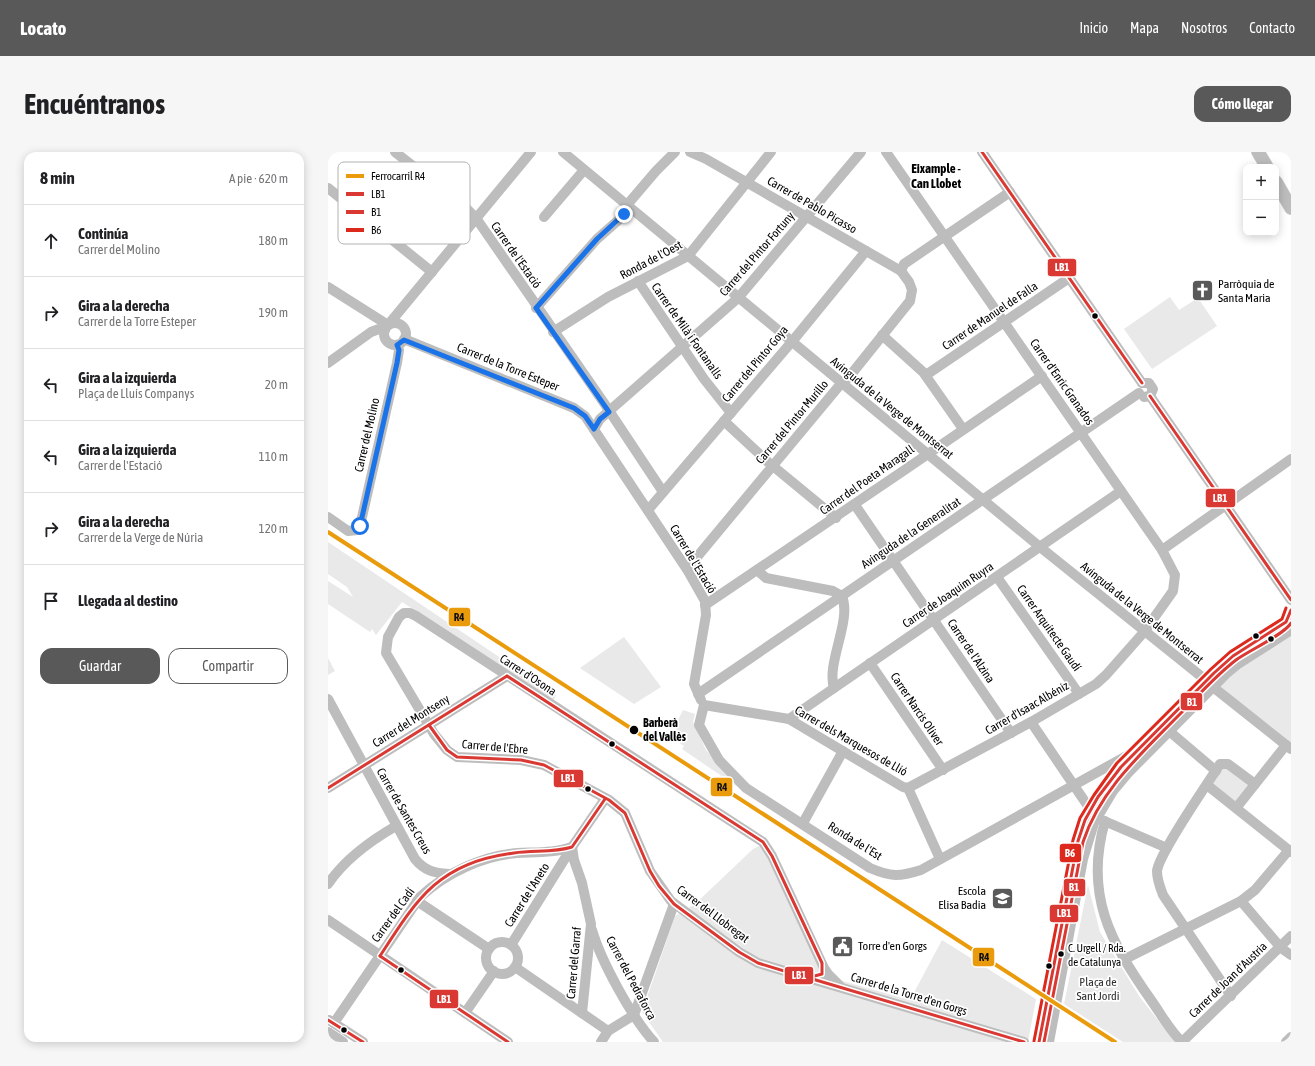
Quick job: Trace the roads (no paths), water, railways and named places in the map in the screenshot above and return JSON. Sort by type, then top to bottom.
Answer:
[{"type":"main road","points":[[1258,152],[1265,164]]},
{"type":"main road","points":[[1279,187],[1291,206]]},
{"type":"street","name":"Carrer de l'Estació","points":[[395,152],[408,162]]},
{"type":"street","points":[[470,225],[531,152]]},
{"type":"street","name":"Avinguda de la Verge de Montserrat","points":[[563,152],[1040,547],[1288,747]]},
{"type":"street","points":[[536,308],[597,239],[623,216],[627,205],[656,171],[675,152]]},
{"type":"street","name":"Carrer de Pablo Picasso","points":[[690,152],[748,183],[900,271],[909,282],[912,290]]},
{"type":"street","name":"Ronda de l'Oest","points":[[553,332],[608,297],[688,256],[748,183],[771,152]]},
{"type":"street","name":"Carrer del Pintor Fortuny","points":[[594,429],[600,419],[738,298],[861,152]]},
{"type":"street","name":"Carrer d'Enric Granados","points":[[886,152],[1082,433],[1170,564],[1175,575],[1175,581],[1168,600],[1144,632]]},
{"type":"street","points":[[982,152],[1142,383]]},
{"type":"street","points":[[544,217],[584,170]]},
{"type":"street","points":[[328,188],[338,196]]},
{"type":"street","points":[[900,271],[904,264],[944,235],[1010,192]]},
{"type":"street","name":"Carrer de l'Estació","points":[[470,212],[476,218],[663,492]]},
{"type":"street","points":[[397,244],[432,272]]},
{"type":"street","points":[[400,312],[399,316],[401,325],[406,331],[401,342],[389,343],[386,340],[387,328],[455,244]]},
{"type":"street","name":"Carrer del Pintor Goya","points":[[648,510],[791,342],[866,251]]},
{"type":"street","name":"Carrer de Manuel de Falla","points":[[926,375],[1069,278]]},
{"type":"street","name":"Carrer de Milà i Fontanalls","points":[[638,281],[712,389],[731,413]]},
{"type":"street","points":[[328,287],[387,328]]},
{"type":"street","name":"Carrer del Pintor Murillo","points":[[687,569],[910,301],[912,290]]},
{"type":"street","points":[[328,363],[371,332],[387,328],[394,323],[401,325]]},
{"type":"street","points":[[882,335],[926,375],[964,429]]},
{"type":"street","name":"Carrer de la Torre Esteper","points":[[401,342],[574,408],[585,416],[648,510]]},
{"type":"street","name":"Carrer del Molino","points":[[328,517],[348,531],[357,530],[360,526],[401,342]]},
{"type":"street","name":"Carrer del Poeta Maragall","points":[[705,605],[836,518],[1042,376]]},
{"type":"street","points":[[1142,383],[1138,390],[1140,394],[1142,396],[1150,396]]},
{"type":"street","points":[[1142,383],[1150,383],[1152,385],[1154,389],[1150,396]]},
{"type":"street","name":"Avinguda de la Generalitat","points":[[698,694],[1140,394]]},
{"type":"street","points":[[1150,396],[1291,600]]},
{"type":"street","points":[[724,421],[773,466],[836,518]]},
{"type":"street","points":[[1162,550],[1291,460]]},
{"type":"street","name":"Carrer de Joaquim Ruyra","points":[[789,719],[1121,491]]},
{"type":"street","name":"Carrer de l'Alzina","points":[[855,505],[1011,733]]},
{"type":"street","name":"Carrer de l'Estació","points":[[648,510],[687,569],[705,605],[706,615],[694,684],[698,694]]},
{"type":"street","points":[[757,570],[766,578],[833,591],[842,596],[844,610],[833,676],[834,688]]},
{"type":"street","name":"Carrer Arquitecte Gaudí","points":[[997,577],[1079,694]]},
{"type":"street","name":"Carrer d'Osona","points":[[410,612],[633,758]]},
{"type":"street","name":"Carrer de l'Ebre","points":[[410,612],[404,613],[399,617],[388,637],[386,654],[446,750],[457,757],[521,760],[544,765],[605,799]]},
{"type":"street","name":"Ronda de l'Est","points":[[1097,816],[1128,773],[1169,731],[1233,656],[1286,622],[1291,615]]},
{"type":"street","name":"Ronda de l'Est","points":[[1097,816],[1106,786],[1139,749],[1210,684],[1291,630]]},
{"type":"street","name":"Carrer d'Isaac Albéniz","points":[[908,788],[1031,722],[1096,684],[1106,675],[1144,632]]},
{"type":"street","name":"Carrer Narcis Oliver","points":[[870,663],[943,770]]},
{"type":"street","name":"Carrer del Montseny","points":[[328,788],[507,676]]},
{"type":"street","points":[[698,694],[704,705]]},
{"type":"street","name":"Carrer de Santes Creus","points":[[328,699],[332,716],[363,766],[415,859],[422,867],[432,873],[450,874]]},
{"type":"street","name":"Ronda de l'Est","points":[[704,705],[699,725],[719,760],[746,788],[803,823],[870,868],[887,875],[904,875],[921,870],[1139,749]]},
{"type":"street","name":"Carrer dels Marquesos de Llió","points":[[704,705],[789,719],[903,787],[908,788],[940,859]]},
{"type":"street","points":[[1031,722],[1097,816],[1167,848]]},
{"type":"street","points":[[1169,731],[1216,771]]},
{"type":"street","points":[[1237,807],[1288,747]]},
{"type":"street","points":[[803,823],[843,751]]},
{"type":"street","name":"Carrer de la Torre d'en Gorgs","points":[[633,758],[763,842],[767,847],[822,963],[828,974],[841,987],[1024,1042]]},
{"type":"street","points":[[1231,996],[1159,887],[1157,870],[1167,848],[1220,764],[1228,764],[1255,784]]},
{"type":"street","points":[[1123,960],[1186,927],[1241,902],[1255,890],[1290,851],[1237,807],[1207,785]]},
{"type":"street","name":"Carrer de l'Aneto","points":[[510,945],[572,847],[605,799]]},
{"type":"street","name":"Carrer del Llobregat","points":[[605,799],[625,813],[650,871],[659,886],[674,904],[739,952],[758,963],[841,987]]},
{"type":"street","points":[[1097,816],[1100,896],[1107,928],[1123,960],[1182,1042]]},
{"type":"street","points":[[1039,1042],[1077,846],[1085,820],[1097,816]]},
{"type":"street","points":[[1049,1042],[1083,859],[1097,816]]},
{"type":"street","points":[[328,884],[343,865],[359,851],[396,826]]},
{"type":"street","name":"Carrer del Cadí","points":[[330,1025],[380,956],[417,901],[432,887],[450,874],[471,865],[495,858],[515,854],[555,851],[572,847]]},
{"type":"street","name":"Carrer del Garraf","points":[[572,847],[591,924],[582,1013]]},
{"type":"street","points":[[417,901],[489,949]]},
{"type":"street","points":[[1241,902],[1281,948],[1291,955]]},
{"type":"street","points":[[601,1042],[608,1031],[634,1015],[674,904]]},
{"type":"street","points":[[328,920],[465,1013],[502,1040]]},
{"type":"street","name":"Carrer del Pedraforca","points":[[591,924],[600,953],[634,1015],[654,1042]]},
{"type":"street","name":"Carrer de Joan d'Austria","points":[[1182,1042],[1281,948],[1291,936]]},
{"type":"street","points":[[499,942],[510,945],[517,953],[518,960],[515,967],[507,973],[501,974],[494,971],[489,967],[486,960],[489,949],[494,944],[499,942]]},
{"type":"street","points":[[807,978],[822,974],[822,963]]},
{"type":"street","points":[[515,967],[608,1031]]},
{"type":"street","points":[[465,1013],[494,971]]},
{"type":"street","points":[[330,1025],[343,1042]]},
{"type":"street","points":[[330,1025],[362,1042]]},
{"type":"street","points":[[1286,1042],[1291,1036]]},
{"type":"rail line","name":"R4","points":[[328,532],[1115,1042]]},
{"type":"place","name":"Parròquia de Santa Maria","points":[[1202,291]]},
{"type":"place","name":"Barberà del Vallès","points":[[634,730]]},
{"type":"place","name":"Escola Elisa Badia","points":[[1002,898]]},
{"type":"place","name":"Torre d'en Gorgs","points":[[843,946]]},
{"type":"place","name":"C. Urgell / Rda. de Catalunya","points":[[1061,954]]},
{"type":"district","name":"Eixample - Can Llobet","points":[[936,176]]},
{"type":"park label","name":"Plaça de Sant Jordi","points":[[1098,989]]}]
